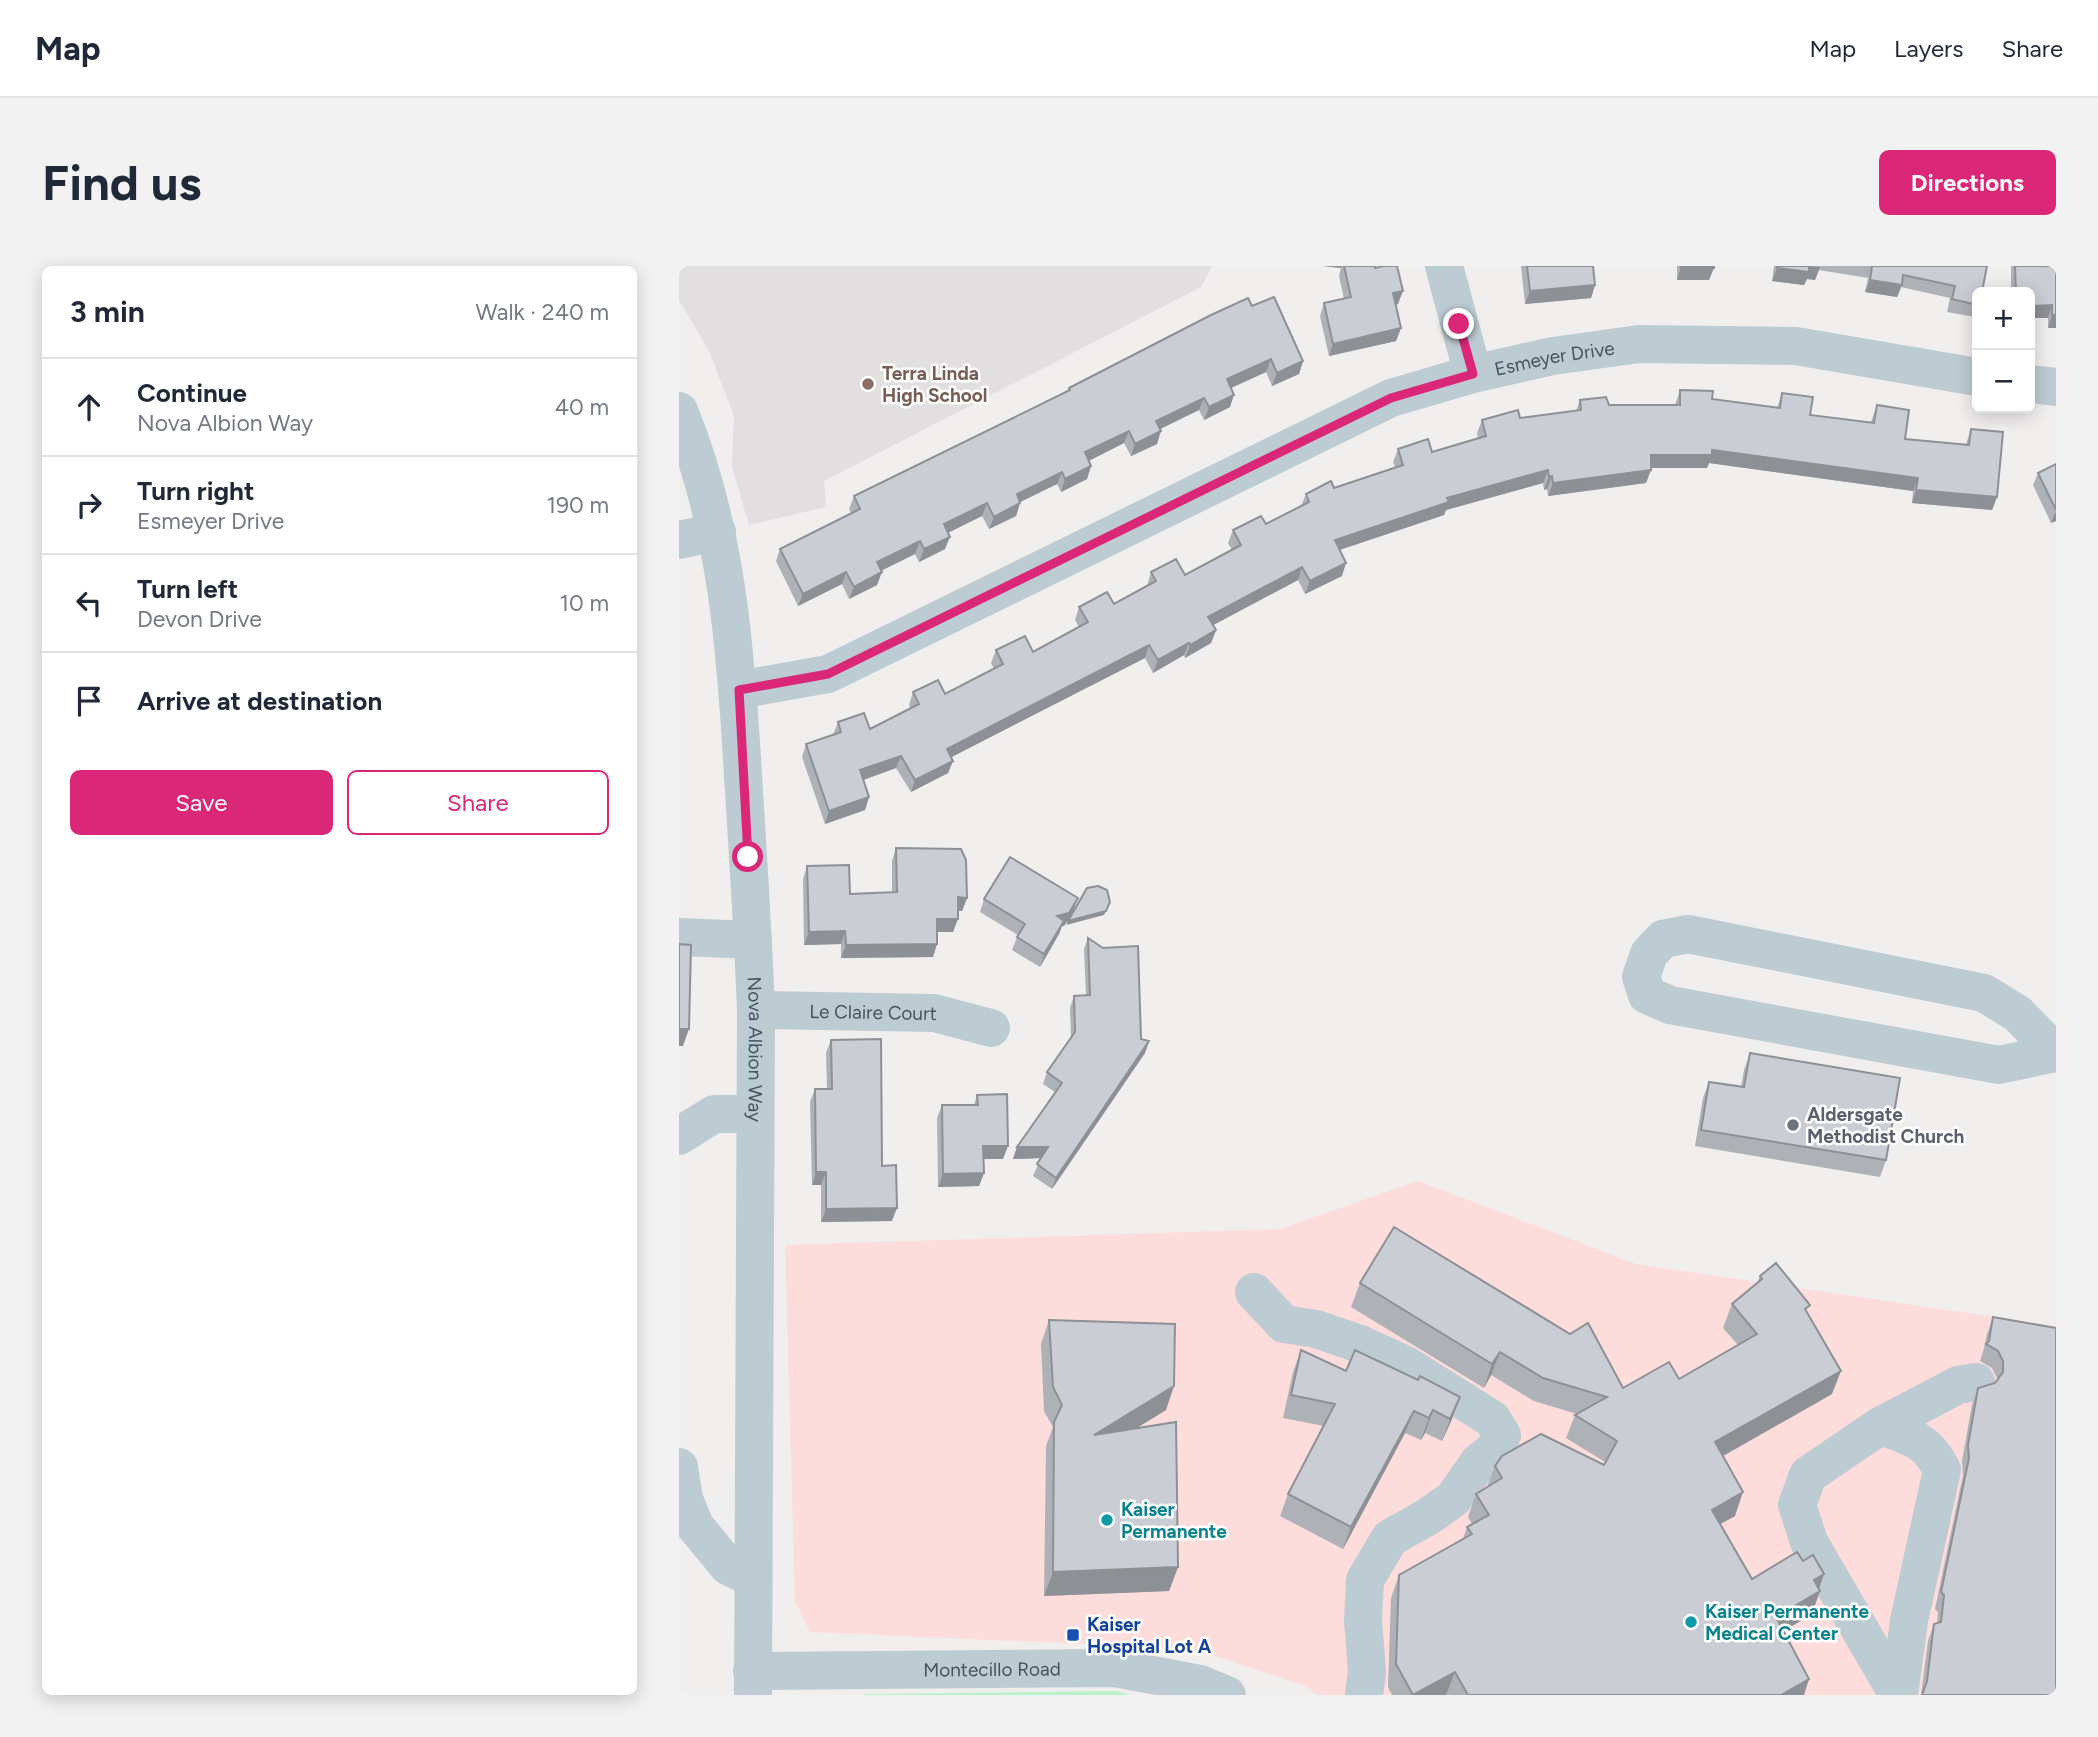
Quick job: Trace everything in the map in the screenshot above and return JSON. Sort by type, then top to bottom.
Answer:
[{"type":"street","points":[[1444,266],[1473,374]]},
{"type":"street","name":"Esmeyer Drive","points":[[739,690],[828,674],[1391,398],[1473,374],[1553,356],[1639,344],[1796,346],[1972,376]]},
{"type":"street","points":[[2035,385],[2056,387]]},
{"type":"street","name":"Nova Albion Way","points":[[679,411],[690,436],[717,532],[732,620],[739,690],[755,1010],[753,1683]]},
{"type":"street","points":[[679,540],[717,532]]},
{"type":"street","points":[[1688,934],[1984,993],[2018,1014],[2056,1053],[1999,1066],[1670,1005],[1647,995],[1641,978],[1649,954],[1663,939],[1688,934]]},
{"type":"street","points":[[679,937],[753,940]]},
{"type":"street","name":"Le Claire Court","points":[[755,1010],[934,1013],[991,1028]]},
{"type":"street","points":[[679,1136],[713,1114],[755,1114]]},
{"type":"street","points":[[1254,1292],[1284,1324],[1316,1329],[1349,1340],[1406,1365],[1492,1419],[1502,1435],[1495,1449],[1479,1462],[1453,1499],[1429,1517],[1390,1538],[1365,1580],[1363,1620],[1367,1672],[1364,1695]]},
{"type":"street","points":[[1898,1695],[1809,1542],[1797,1505],[1808,1475],[1879,1426],[1958,1385],[1976,1382]]},
{"type":"street","points":[[1879,1426],[1911,1437],[1934,1452],[1942,1469],[1909,1622],[1898,1695]]},
{"type":"street","points":[[679,1467],[684,1499],[695,1526],[728,1566],[753,1578]]},
{"type":"street","name":"Montecillo Road","points":[[753,1683],[1115,1668],[1199,1684],[1227,1695]]},
{"type":"shaded area","name":"Terra Linda High School","points":[[679,266],[1212,266],[1201,287],[824,481],[826,507],[749,525],[732,467],[734,416],[709,351],[679,300]]},
{"type":"shaded area","points":[[1418,1181],[1636,1264],[2056,1326],[2056,1695],[1317,1695],[1305,1686],[1195,1649],[810,1632],[795,1601],[785,1245],[1280,1229]]},
{"type":"green space","points":[[1116,1691],[1131,1695],[862,1695],[866,1694]]},
{"type":"building","points":[[1344,266],[1397,266],[1403,291],[1393,293],[1401,328],[1333,344],[1324,303],[1351,297]]},
{"type":"building","points":[[1527,266],[1593,266],[1595,285],[1530,291]]},
{"type":"building","points":[[1714,266],[1714,268],[1681,267]]},
{"type":"building","points":[[1809,266],[1809,272],[1777,268]]},
{"type":"building","points":[[1872,266],[1987,266],[1983,287],[1972,287],[1972,304],[1952,299],[1955,286],[1903,275],[1902,285],[1870,280]]},
{"type":"building","points":[[2015,266],[2056,266],[2056,315],[2052,315],[2052,305],[2035,306],[2035,287],[2016,287]]},
{"type":"building","points":[[1274,297],[1303,361],[1277,373],[1271,359],[1227,379],[1234,395],[1209,407],[1204,398],[1156,421],[1161,431],[1135,444],[1129,431],[1085,452],[1091,466],[1065,479],[1062,472],[1017,494],[1020,503],[994,517],[987,503],[944,524],[950,537],[924,549],[920,541],[877,562],[882,572],[854,587],[846,572],[803,594],[780,549],[860,509],[854,496],[1070,390],[1069,388],[1211,315],[1248,298],[1252,306]]},
{"type":"building","points":[[1680,390],[1713,391],[1712,399],[1780,408],[1782,393],[1813,397],[1810,415],[1874,423],[1877,405],[1909,410],[1905,439],[1969,445],[1971,429],[2003,432],[1997,497],[1916,490],[1918,478],[1712,450],[1712,455],[1651,455],[1651,470],[1553,483],[1548,470],[1447,498],[1449,502],[1335,540],[1346,563],[1310,581],[1302,567],[1208,617],[1216,630],[1190,645],[1189,643],[1158,660],[1149,645],[947,749],[953,761],[915,780],[901,756],[860,770],[869,797],[829,811],[806,744],[841,732],[838,722],[864,713],[870,729],[919,704],[913,692],[938,680],[945,694],[1003,664],[996,650],[1025,636],[1033,652],[1088,622],[1079,607],[1107,592],[1114,604],[1156,581],[1151,572],[1176,559],[1185,575],[1241,545],[1233,530],[1261,516],[1266,524],[1309,502],[1306,494],[1331,481],[1334,488],[1403,465],[1398,449],[1428,439],[1432,452],[1486,436],[1482,420],[1518,410],[1520,418],[1581,410],[1580,400],[1606,397],[1609,405],[1680,405]]},
{"type":"building","points":[[2056,464],[2056,510],[2038,473]]},
{"type":"building","points":[[896,848],[961,849],[966,860],[967,898],[958,897],[958,919],[937,919],[937,944],[846,945],[845,931],[809,932],[807,866],[849,865],[850,894],[897,892]]},
{"type":"building","points":[[1010,857],[1078,898],[1069,913],[1057,916],[1064,921],[1044,954],[1017,937],[1025,924],[984,899]]},
{"type":"building","points":[[1098,886],[1107,890],[1110,902],[1106,911],[1068,921],[1087,888]]},
{"type":"building","points":[[1088,938],[1103,948],[1138,946],[1141,1039],[1149,1041],[1056,1178],[1037,1164],[1048,1147],[1017,1147],[1062,1083],[1047,1072],[1075,1032],[1074,996],[1090,995]]},
{"type":"building","points":[[679,944],[691,945],[689,1029],[679,1029]]},
{"type":"building","points":[[881,1039],[882,1166],[896,1165],[897,1208],[826,1209],[826,1172],[816,1172],[815,1089],[832,1089],[831,1040]]},
{"type":"building","name":"Aldersgate Methodist Church","points":[[1750,1053],[1900,1078],[1886,1160],[1701,1130],[1709,1082],[1744,1087]]},
{"type":"building","points":[[1007,1094],[1008,1146],[983,1146],[984,1173],[943,1174],[942,1105],[978,1105],[977,1095]]},
{"type":"building","points":[[1394,1227],[1570,1334],[1588,1323],[1623,1388],[1669,1362],[1679,1379],[1757,1334],[1732,1304],[1762,1279],[1760,1276],[1776,1263],[1810,1305],[1805,1309],[1841,1371],[1715,1442],[1743,1492],[1712,1510],[1752,1579],[1797,1552],[1803,1561],[1813,1555],[1824,1574],[1814,1580],[1820,1591],[1776,1617],[1809,1679],[1781,1695],[1468,1695],[1455,1672],[1413,1695],[1396,1664],[1399,1575],[1472,1534],[1467,1527],[1489,1515],[1476,1494],[1502,1478],[1495,1466],[1502,1456],[1541,1434],[1604,1465],[1617,1441],[1575,1415],[1607,1397],[1543,1378],[1500,1352],[1492,1364],[1360,1283]]},
{"type":"building","points":[[1993,1317],[2056,1328],[2056,1695],[1922,1695],[1927,1681],[1934,1624],[1941,1622],[1944,1595],[1941,1592],[1969,1458],[1968,1445],[1978,1388],[1995,1383],[2003,1372],[2003,1361],[1998,1351],[1986,1344],[1989,1341]]},
{"type":"building","name":"Kaiser Permanente","points":[[1049,1320],[1175,1324],[1174,1386],[1094,1435],[1176,1422],[1178,1567],[1053,1572],[1054,1422],[1062,1405],[1053,1387]]},
{"type":"building","points":[[1301,1350],[1346,1371],[1355,1350],[1418,1380],[1420,1376],[1460,1397],[1450,1419],[1433,1410],[1429,1418],[1414,1411],[1351,1527],[1288,1494],[1335,1404],[1291,1395]]},
{"type":"place","name":"Terra Linda High School","points":[[868,384]]},
{"type":"place","name":"Aldersgate Methodist Church","points":[[1793,1125]]},
{"type":"place","name":"Kaiser Permanente","points":[[1107,1520]]},
{"type":"place","name":"Kaiser Permanente Medical Center","points":[[1691,1622]]},
{"type":"place","name":"Kaiser Hospital Lot A","points":[[1073,1635]]},
{"type":"route","points":[[748,857],[739,690],[828,674],[1391,398],[1473,374],[1459,324]]}]
